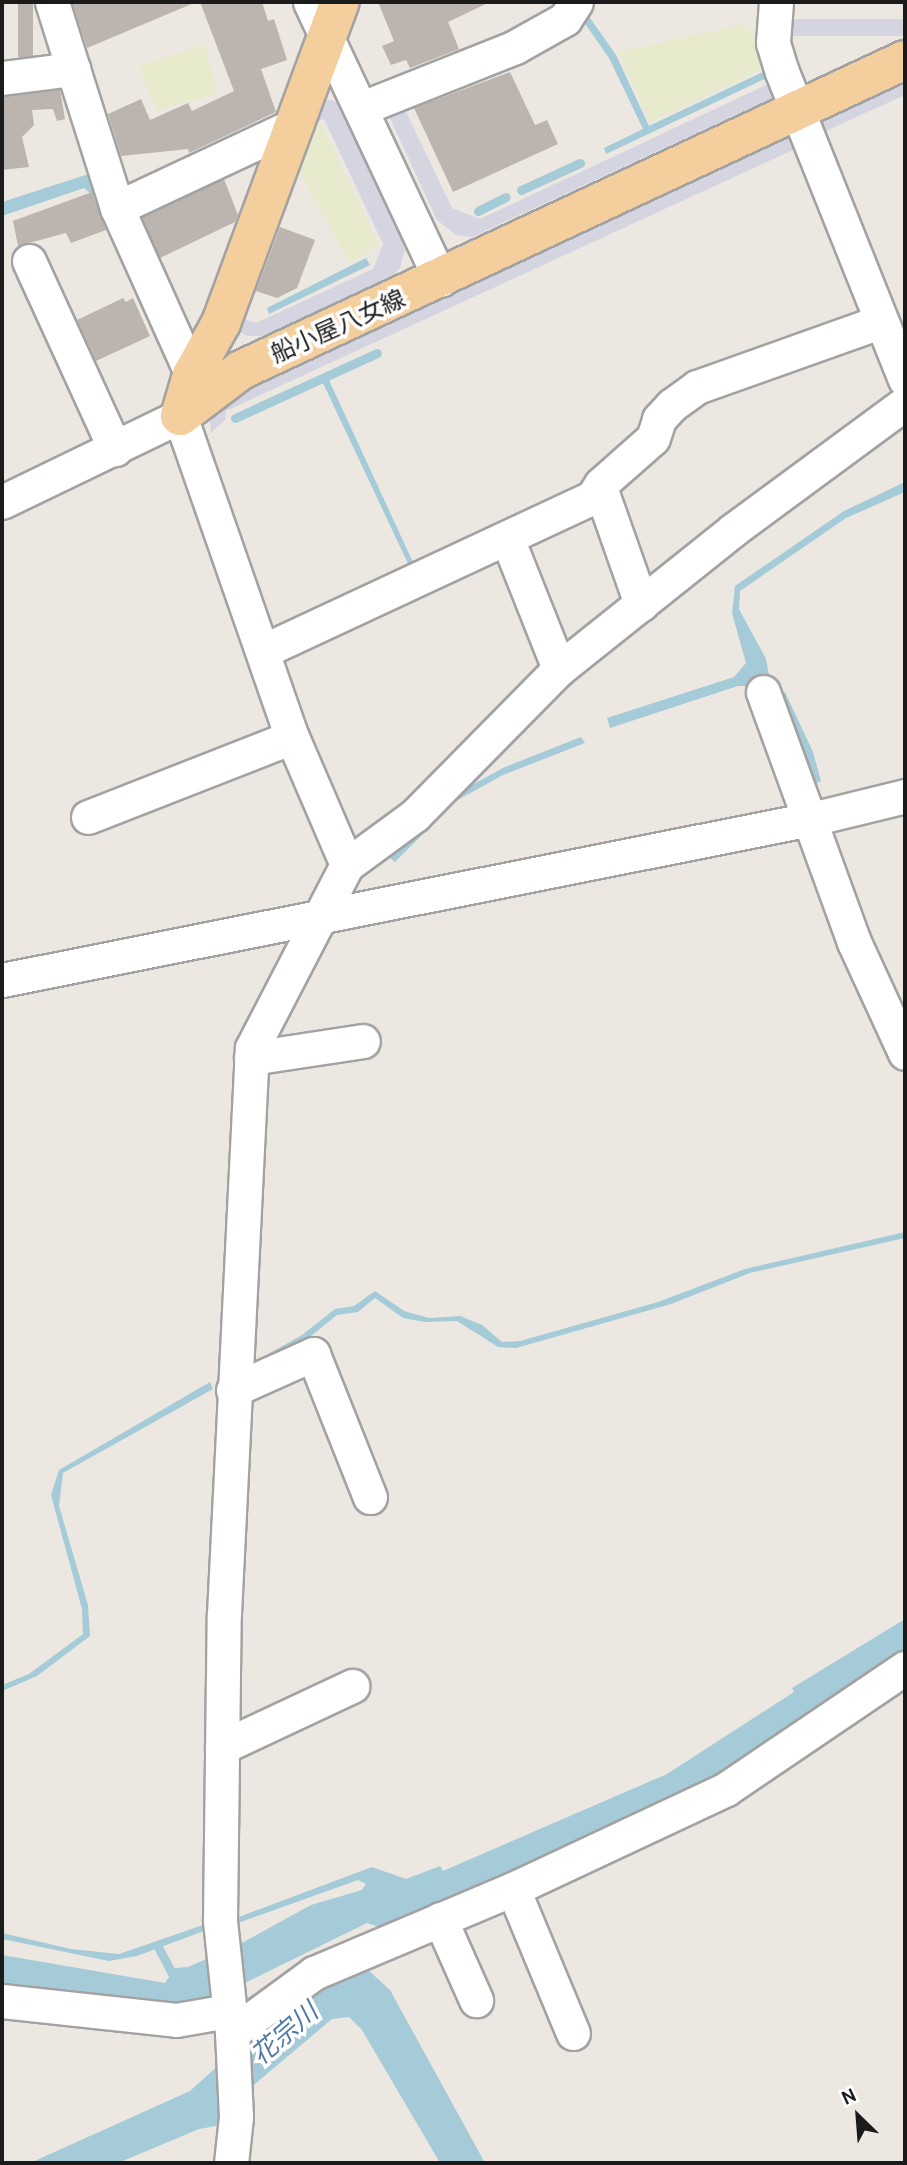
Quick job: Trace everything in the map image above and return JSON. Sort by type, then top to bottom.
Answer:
[{"type":"main road","points":[[180,415],[192,375],[222,323],[340,2]]},
{"type":"main road","name":"船小屋八女線","points":[[180,415],[241,370],[441,280],[905,60]]},
{"type":"street","points":[[52,2],[117,208],[192,375]]},
{"type":"street","points":[[310,2],[441,280]]},
{"type":"street","points":[[362,108],[515,47],[565,19],[576,2]]},
{"type":"street","points":[[776,2],[774,43],[880,322],[905,379]]},
{"type":"street","points":[[2,78],[73,69]]},
{"type":"street","points":[[117,208],[296,124]]},
{"type":"street","points":[[29,261],[115,449]]},
{"type":"street","points":[[592,498],[601,484],[653,438],[659,419],[672,405],[697,387],[880,322]]},
{"type":"street","points":[[231,2163],[236,2117],[220,1920],[222,1747],[233,1390],[251,1058],[294,964],[324,915],[347,864],[415,815],[559,669],[905,403]]},
{"type":"street","points":[[2,502],[180,415],[292,737],[347,864]]},
{"type":"street","points":[[263,651],[602,493],[641,604]]},
{"type":"street","points":[[506,538],[559,669]]},
{"type":"street","points":[[763,692],[811,819],[853,942],[905,1053]]},
{"type":"street","points":[[88,817],[292,737]]},
{"type":"street","points":[[2,980],[811,819],[905,796]]},
{"type":"street","points":[[251,1058],[363,1041]]},
{"type":"street","points":[[233,1390],[313,1354],[370,1497]]},
{"type":"street","points":[[2,2001],[176,2020],[230,2022],[314,1973],[513,1889],[726,1789],[905,1668]]},
{"type":"street","points":[[222,1747],[352,1686]]},
{"type":"street","points":[[513,1889],[573,2034]]},
{"type":"street","points":[[440,1919],[476,2000]]},
{"type":"green space","points":[[743,24],[758,38],[768,67],[650,122],[618,52]]},
{"type":"green space","points":[[204,44],[218,93],[157,111],[138,67]]},
{"type":"green space","points":[[321,123],[379,244],[349,263],[297,166],[310,130]]},
{"type":"shaded area","points":[[778,19],[905,19],[905,36],[778,36]]},
{"type":"shaded area","points":[[905,79],[905,95],[817,135],[817,120]]},
{"type":"shaded area","points":[[777,80],[779,93],[774,97],[472,237],[456,235],[437,220],[388,114],[399,97],[452,208],[480,219]]},
{"type":"shaded area","points":[[332,100],[337,103],[401,237],[405,250],[400,268],[389,279],[267,336],[247,336],[238,331],[243,318],[256,323],[373,269],[383,244],[324,119],[309,125],[321,101]]},
{"type":"shaded area","points":[[789,134],[806,144],[226,411],[225,420],[211,433],[210,416],[224,401]]},
{"type":"water","points":[[588,15],[616,55],[649,126],[765,71],[769,77],[606,154],[604,148],[643,129],[609,58],[581,18]]},
{"type":"water","points":[[95,172],[97,199],[84,188],[2,216],[2,202]]},
{"type":"water","points":[[366,258],[370,265],[269,314],[267,308]]},
{"type":"water","points":[[328,378],[417,571],[412,572],[322,381]]},
{"type":"water","points":[[905,482],[905,492],[846,518],[740,591],[739,609],[766,659],[769,675],[762,686],[738,686],[610,728],[607,718],[734,677],[746,663],[732,613],[735,586],[844,511]]},
{"type":"water","points":[[785,692],[813,752],[821,781],[813,785],[775,699]]},
{"type":"water","points":[[581,737],[585,743],[503,775],[456,801],[395,862],[390,858],[453,795],[505,767]]},
{"type":"water","points":[[905,1232],[905,1238],[750,1273],[671,1304],[516,1348],[498,1347],[457,1321],[425,1322],[403,1318],[375,1298],[358,1312],[337,1315],[306,1340],[254,1367],[252,1363],[302,1335],[335,1309],[354,1306],[375,1291],[404,1311],[429,1318],[460,1316],[482,1325],[502,1342],[520,1341],[658,1302],[745,1269]]},
{"type":"water","points":[[210,1382],[213,1389],[63,1473],[59,1506],[88,1605],[90,1636],[37,1676],[2,1691],[2,1685],[29,1674],[83,1634],[82,1609],[51,1495],[59,1470]]},
{"type":"water","points":[[905,1619],[905,1661],[735,1773],[251,2004],[248,1998],[308,1959],[379,1927],[367,1923],[192,2009],[2,1992],[2,1955],[165,1983],[175,1968],[188,1967],[238,1945],[311,1905],[362,1890],[366,1884],[358,1880],[235,1924],[233,1919],[372,1867],[406,1879],[440,1866],[443,1871],[667,1774],[794,1692],[792,1688]]},
{"type":"water","points":[[203,1925],[204,1931],[137,1956],[109,1961],[2,1939],[2,1933],[71,1949],[119,1954]]},
{"type":"water","name":"花宗川","points":[[352,1968],[367,1969],[390,1990],[485,2163],[440,2163],[362,2030],[349,2017],[332,2019],[249,2089],[222,2125],[199,2129],[118,2163],[30,2163],[190,2091],[279,2011]]},
{"type":"building","points":[[18,2],[33,2],[33,57],[18,57]]},
{"type":"building","points":[[72,2],[194,2],[194,3],[87,48]]},
{"type":"building","points":[[200,2],[262,2],[268,21],[274,19],[287,60],[261,69],[276,112],[189,153],[188,149],[121,156],[108,114],[141,99],[150,120],[188,103],[192,111],[234,91]]},
{"type":"building","points":[[378,2],[490,2],[448,22],[459,49],[410,68],[406,60],[391,65],[382,46],[394,41]]},
{"type":"building","points":[[510,72],[535,125],[547,120],[558,144],[453,192],[414,108]]},
{"type":"building","points":[[60,90],[65,119],[57,121],[53,109],[32,110],[34,125],[22,137],[29,167],[2,170],[2,97]]},
{"type":"building","points":[[224,179],[238,215],[235,222],[160,258],[142,217]]},
{"type":"building","points":[[92,192],[106,230],[71,243],[66,233],[18,246],[13,221]]},
{"type":"building","points":[[280,227],[315,240],[297,288],[277,298],[256,291]]},
{"type":"building","points":[[123,298],[126,302],[133,298],[150,336],[96,361],[77,320]]},
{"type":"waterway","points":[[521,190],[580,163]]},
{"type":"waterway","points":[[478,211],[506,197]]},
{"type":"waterway","points":[[235,418],[377,353]]},
{"type":"waterway","points":[[157,1945],[176,1980]]}]
